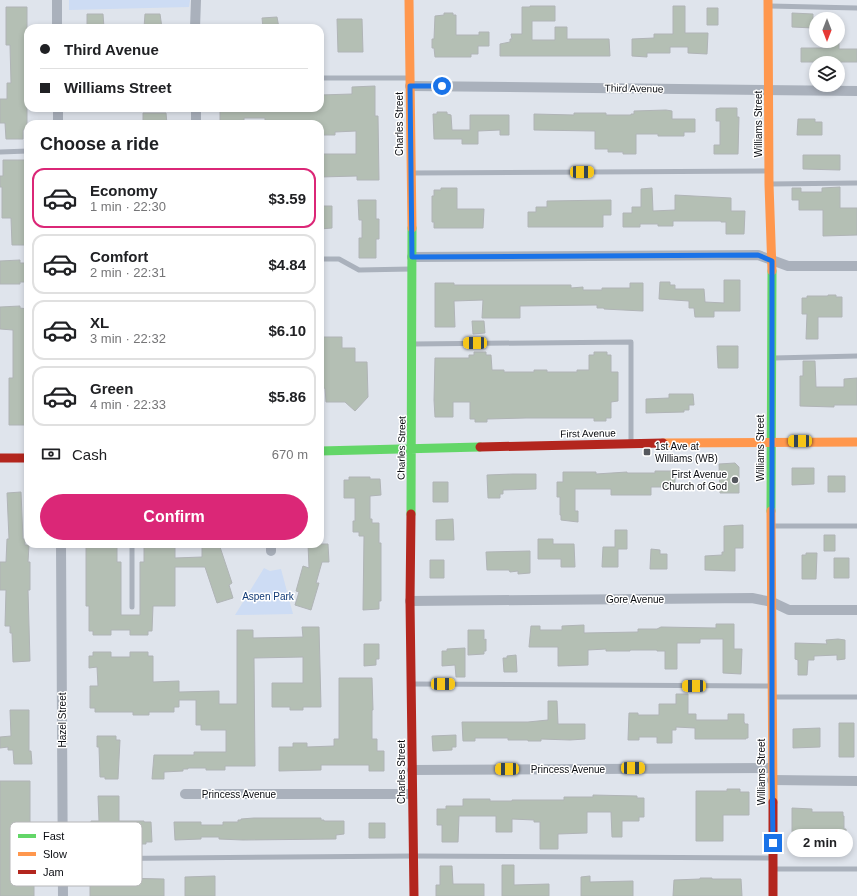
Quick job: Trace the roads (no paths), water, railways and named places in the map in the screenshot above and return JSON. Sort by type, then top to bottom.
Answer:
[{"type":"street","points":[[57,0],[57,24]]},
{"type":"street","points":[[195,24],[196,0]]},
{"type":"street","name":"Charles Street","points":[[409,0],[412,257],[410,600],[414,896]]},
{"type":"street","name":"Williams Street","points":[[768,3],[769,184],[772,261],[771,526],[773,896]]},
{"type":"street","name":"Third Avenue","points":[[410,82],[857,91]]},
{"type":"street","points":[[412,257],[758,255],[788,266],[857,266]]},
{"type":"street","name":"First Avenue","points":[[324,451],[771,441],[857,442]]},
{"type":"street","points":[[0,458],[24,458]]},
{"type":"street","name":"Hazel Street","points":[[61,548],[63,822]]},
{"type":"street","name":"Gore Avenue","points":[[410,600],[752,598],[772,602],[789,610],[857,610]]},
{"type":"street","name":"Princess Avenue","points":[[412,770],[772,768]]},
{"type":"street","points":[[772,780],[857,781]]},
{"type":"street","name":"Princess Avenue","points":[[186,794],[412,794]]},
{"type":"lane","points":[[768,3],[857,8]]},
{"type":"lane","points":[[324,78],[410,82]]},
{"type":"lane","points":[[0,152],[24,151]]},
{"type":"lane","points":[[410,173],[769,171]]},
{"type":"lane","points":[[769,184],[857,183]]},
{"type":"lane","points":[[324,259],[339,258],[359,270],[412,269]]},
{"type":"lane","points":[[412,344],[631,342],[631,444]]},
{"type":"lane","points":[[772,358],[857,356]]},
{"type":"lane","points":[[771,526],[857,526]]},
{"type":"lane","points":[[132,548],[132,607]]},
{"type":"lane","points":[[412,684],[772,686]]},
{"type":"lane","points":[[772,698],[857,697]]},
{"type":"lane","points":[[142,858],[414,856],[773,858]]},
{"type":"lane","points":[[773,869],[857,868]]},
{"type":"place","name":"1st Ave at Williams (WB)","points":[[647,452]]},
{"type":"place","name":"First Avenue Church of God","points":[[735,480]]},
{"type":"park label","name":"Aspen Park","points":[[268,596]]}]
